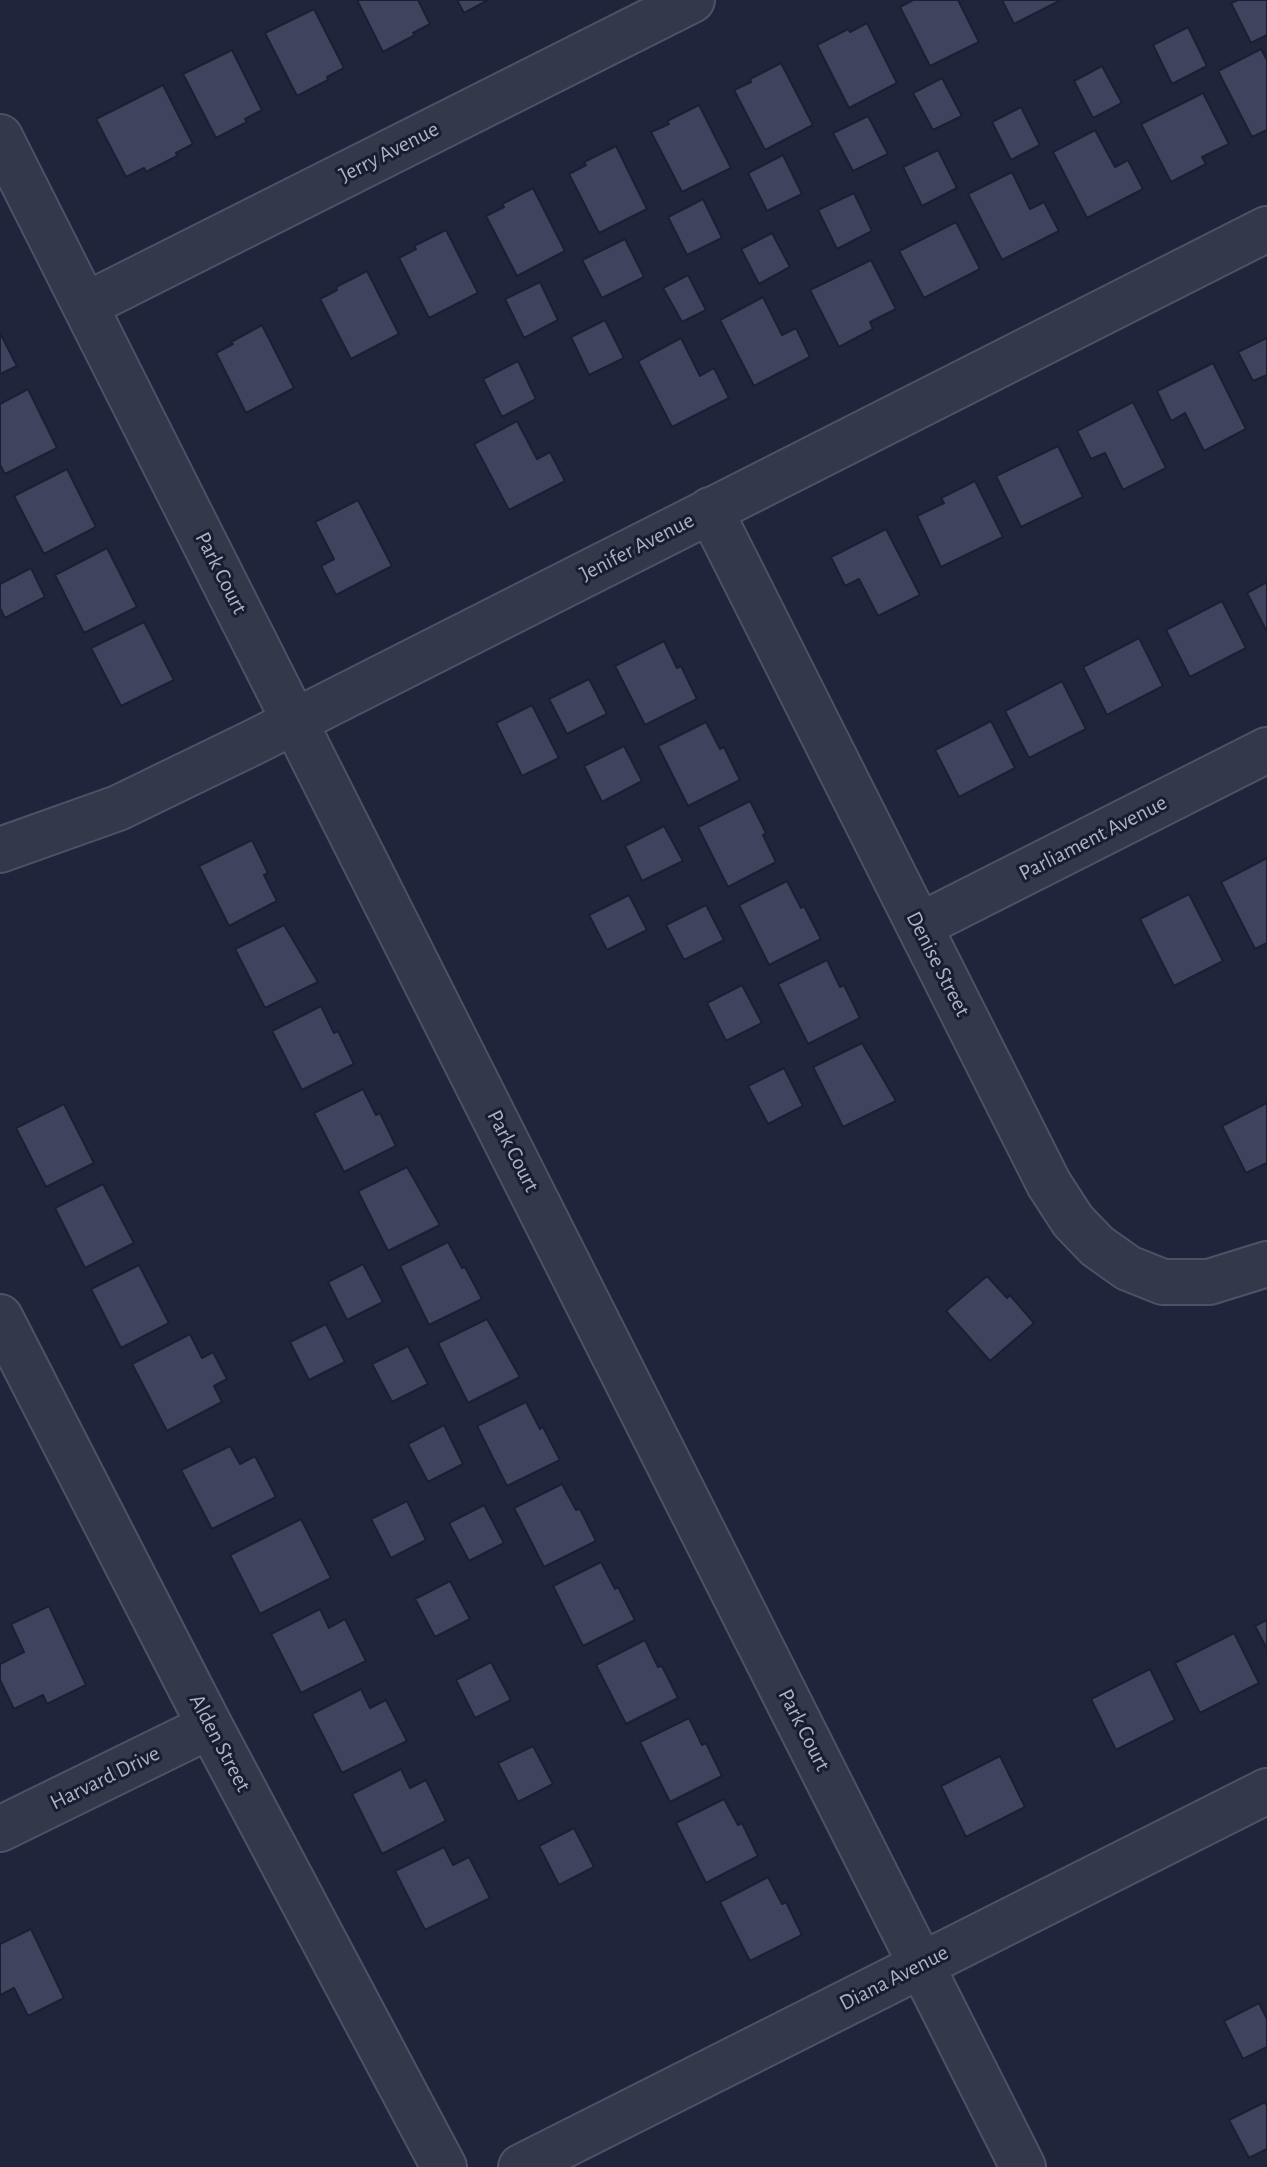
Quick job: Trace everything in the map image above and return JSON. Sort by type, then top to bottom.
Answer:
[{"type":"street","name":"Jerry Avenue","points":[[86,305],[692,0]]},
{"type":"street","name":"Park Court","points":[[0,137],[1023,2167]]},
{"type":"street","name":"Jenifer Avenue","points":[[0,850],[118,808],[296,721],[1267,229]]},
{"type":"street","name":"Denise Street","points":[[710,510],[1049,1184],[1073,1221],[1097,1246],[1128,1268],[1163,1282],[1209,1282],[1267,1264]]},
{"type":"street","name":"Parliament Avenue","points":[[919,926],[1267,750]]},
{"type":"street","name":"Alden Street","points":[[0,1317],[210,1726],[444,2167]]},
{"type":"street","name":"Harvard Drive","points":[[0,1829],[210,1726]]},
{"type":"street","name":"Diana Avenue","points":[[521,2167],[1267,1791]]},
{"type":"building","points":[[357,0],[418,0],[430,24],[383,52]]},
{"type":"building","points":[[457,0],[488,0],[464,13]]},
{"type":"building","points":[[913,0],[958,0],[979,42],[930,66],[900,7]]},
{"type":"building","points":[[1002,0],[1061,0],[1014,24]]},
{"type":"building","points":[[1238,0],[1267,0],[1267,35],[1251,43],[1231,3]]},
{"type":"building","points":[[314,9],[344,68],[297,96],[265,33]]},
{"type":"building","points":[[867,23],[897,83],[849,108],[817,45]]},
{"type":"building","points":[[1188,27],[1207,66],[1172,84],[1153,45]]},
{"type":"building","points":[[1261,49],[1267,60],[1267,130],[1252,137],[1218,71]]},
{"type":"building","points":[[232,50],[262,110],[245,119],[247,122],[216,138],[183,74]]},
{"type":"building","points":[[781,63],[813,125],[765,150],[734,90]]},
{"type":"building","points":[[1102,66],[1122,103],[1093,118],[1074,81]]},
{"type":"building","points":[[942,78],[962,116],[933,130],[913,93]]},
{"type":"building","points":[[163,85],[193,144],[146,172],[144,168],[126,177],[96,119]]},
{"type":"building","points":[[1203,93],[1229,144],[1202,157],[1206,164],[1171,182],[1141,124]]},
{"type":"building","points":[[699,105],[731,168],[682,192],[651,132]]},
{"type":"building","points":[[1021,107],[1040,145],[1011,160],[992,122]]},
{"type":"building","points":[[868,116],[888,154],[853,171],[833,133]]},
{"type":"building","points":[[1095,130],[1115,167],[1128,160],[1143,189],[1087,218],[1053,152]]},
{"type":"building","points":[[616,146],[647,209],[599,233],[569,174],[586,165],[584,162]]},
{"type":"building","points":[[938,150],[957,188],[922,206],[903,167]]},
{"type":"building","points":[[783,155],[802,194],[767,211],[748,173]]},
{"type":"building","points":[[1012,172],[1030,209],[1044,202],[1059,231],[1002,260],[968,194]]},
{"type":"building","points":[[533,188],[565,251],[517,276],[486,216]]},
{"type":"building","points":[[854,193],[872,231],[837,249],[818,210]]},
{"type":"building","points":[[703,199],[722,238],[687,255],[668,217]]},
{"type":"building","points":[[956,222],[980,269],[924,298],[899,251]]},
{"type":"building","points":[[446,230],[478,293],[429,318],[399,258],[416,249],[414,246]]},
{"type":"building","points":[[772,233],[790,267],[759,284],[741,249]]},
{"type":"building","points":[[625,239],[644,277],[602,298],[582,260]]},
{"type":"building","points":[[871,260],[896,309],[870,322],[873,329],[839,347],[810,290]]},
{"type":"building","points":[[367,271],[399,334],[351,359],[320,299]]},
{"type":"building","points":[[688,275],[706,310],[682,322],[663,288]]},
{"type":"building","points":[[540,282],[558,320],[524,338],[505,299]]},
{"type":"building","points":[[763,297],[782,335],[796,328],[810,357],[754,386],[720,320]]},
{"type":"building","points":[[605,320],[624,358],[589,375],[571,337]]},
{"type":"building","points":[[262,325],[294,388],[246,413],[216,353]]},
{"type":"building","points":[[0,333],[17,366],[0,374]]},
{"type":"building","points":[[681,338],[700,376],[714,368],[729,398],[672,427],[638,361]]},
{"type":"building","points":[[1267,338],[1267,375],[1253,381],[1238,352]]},
{"type":"building","points":[[518,361],[536,399],[502,417],[483,379]]},
{"type":"building","points":[[1213,363],[1246,429],[1204,451],[1185,413],[1171,421],[1157,391]]},
{"type":"building","points":[[28,389],[57,448],[5,474],[0,465],[0,404]]},
{"type":"building","points":[[1133,402],[1166,468],[1123,490],[1105,453],[1091,459],[1077,431]]},
{"type":"building","points":[[517,421],[537,459],[550,452],[565,481],[509,510],[474,444]]},
{"type":"building","points":[[1058,446],[1083,497],[1021,527],[996,476]]},
{"type":"building","points":[[67,469],[96,527],[44,554],[14,496]]},
{"type":"building","points":[[975,481],[1003,537],[941,567],[917,516],[944,503],[941,498]]},
{"type":"building","points":[[358,500],[392,566],[336,595],[321,566],[334,559],[315,522]]},
{"type":"building","points":[[886,529],[920,595],[878,616],[859,579],[845,586],[831,557]]},
{"type":"building","points":[[107,548],[137,607],[84,633],[55,575]]},
{"type":"building","points":[[31,568],[45,597],[5,618],[0,608],[0,584]]},
{"type":"building","points":[[1267,582],[1267,632],[1247,593]]},
{"type":"building","points":[[1222,601],[1246,648],[1190,677],[1166,630]]},
{"type":"building","points":[[144,622],[174,680],[121,706],[91,648]]},
{"type":"building","points":[[1139,638],[1163,686],[1107,715],[1083,667]]},
{"type":"building","points":[[664,641],[677,668],[681,666],[697,699],[645,725],[615,666]]},
{"type":"building","points":[[589,679],[607,714],[567,734],[549,699]]},
{"type":"building","points":[[1062,681],[1086,729],[1029,758],[1005,711]]},
{"type":"building","points":[[532,705],[559,758],[522,776],[496,723]]},
{"type":"building","points":[[991,721],[1015,768],[959,797],[935,750]]},
{"type":"building","points":[[706,722],[720,749],[724,747],[740,780],[688,806],[658,746]]},
{"type":"building","points":[[624,746],[642,781],[602,802],[584,766]]},
{"type":"building","points":[[750,801],[776,862],[728,887],[698,827]]},
{"type":"building","points":[[664,826],[683,861],[642,881],[625,846]]},
{"type":"building","points":[[252,840],[277,901],[229,926],[199,866]]},
{"type":"building","points":[[1267,858],[1267,943],[1255,949],[1221,882]]},
{"type":"building","points":[[787,881],[821,939],[769,965],[739,905]]},
{"type":"building","points":[[1189,894],[1223,961],[1174,986],[1140,919]]},
{"type":"building","points":[[629,895],[647,930],[607,950],[589,915]]},
{"type":"building","points":[[706,905],[724,940],[684,960],[666,925]]},
{"type":"building","points":[[284,925],[318,982],[265,1008],[235,949]]},
{"type":"building","points":[[827,960],[840,987],[844,985],[860,1018],[808,1044],[778,984]]},
{"type":"building","points":[[742,985],[762,1023],[726,1041],[707,1003]]},
{"type":"building","points":[[321,1006],[334,1033],[338,1031],[354,1064],[302,1090],[272,1031]]},
{"type":"building","points":[[862,1043],[896,1101],[843,1127],[813,1067]]},
{"type":"building","points":[[784,1068],[803,1106],[768,1124],[748,1086]]},
{"type":"building","points":[[363,1089],[376,1115],[380,1113],[396,1146],[344,1172],[314,1113]]},
{"type":"building","points":[[1267,1103],[1267,1163],[1246,1173],[1222,1126]]},
{"type":"building","points":[[64,1104],[94,1163],[46,1187],[16,1128]]},
{"type":"building","points":[[407,1167],[440,1225],[388,1251],[358,1191]]},
{"type":"building","points":[[103,1184],[134,1243],[85,1268],[55,1208]]},
{"type":"building","points":[[448,1242],[482,1299],[429,1325],[400,1266]]},
{"type":"building","points":[[363,1264],[383,1302],[347,1320],[328,1282]]},
{"type":"building","points":[[139,1265],[169,1323],[121,1348],[91,1289]]},
{"type":"building","points":[[987,1276],[1007,1298],[1010,1295],[1034,1323],[990,1361],[946,1311]]},
{"type":"building","points":[[487,1319],[520,1377],[468,1403],[438,1343]]},
{"type":"building","points":[[326,1324],[345,1362],[309,1380],[290,1342]]},
{"type":"building","points":[[190,1334],[202,1358],[213,1352],[227,1379],[214,1386],[222,1402],[167,1431],[132,1364]]},
{"type":"building","points":[[408,1346],[428,1384],[392,1402],[372,1364]]},
{"type":"building","points":[[526,1402],[560,1460],[507,1486],[477,1426]]},
{"type":"building","points":[[444,1425],[463,1464],[428,1482],[408,1444]]},
{"type":"building","points":[[230,1446],[240,1464],[255,1456],[276,1497],[212,1529],[181,1470]]},
{"type":"building","points":[[562,1484],[576,1510],[580,1509],[596,1541],[544,1567],[514,1508]]},
{"type":"building","points":[[407,1501],[426,1540],[391,1558],[371,1519]]},
{"type":"building","points":[[484,1505],[504,1543],[469,1561],[449,1523]]},
{"type":"building","points":[[301,1519],[331,1578],[260,1614],[230,1555]]},
{"type":"building","points":[[601,1562],[635,1620],[583,1646],[553,1586]]},
{"type":"building","points":[[450,1581],[470,1619],[435,1637],[415,1599]]},
{"type":"building","points":[[49,1606],[86,1685],[47,1704],[43,1695],[14,1709],[0,1680],[0,1664],[24,1652],[11,1624]]},
{"type":"building","points":[[320,1609],[329,1628],[345,1619],[366,1661],[301,1693],[271,1634]]},
{"type":"building","points":[[1267,1620],[1267,1649],[1255,1626]]},
{"type":"building","points":[[1234,1633],[1259,1683],[1200,1713],[1175,1663]]},
{"type":"building","points":[[645,1640],[678,1698],[626,1724],[596,1665]]},
{"type":"building","points":[[491,1662],[511,1700],[475,1718],[456,1680]]},
{"type":"building","points":[[1150,1669],[1175,1720],[1116,1750],[1091,1699]]},
{"type":"building","points":[[361,1689],[370,1708],[386,1700],[407,1741],[342,1773],[312,1714]]},
{"type":"building","points":[[689,1718],[702,1745],[706,1743],[722,1776],[670,1802],[640,1742]]},
{"type":"building","points":[[533,1746],[553,1784],[518,1802],[498,1763]]},
{"type":"building","points":[[1000,1756],[1025,1807],[966,1837],[941,1786]]},
{"type":"building","points":[[401,1769],[410,1788],[426,1780],[446,1821],[382,1854],[352,1794]]},
{"type":"building","points":[[724,1799],[738,1825],[742,1823],[758,1856],[706,1883],[676,1823]]},
{"type":"building","points":[[574,1828],[594,1867],[559,1885],[539,1846]]},
{"type":"building","points":[[444,1847],[453,1865],[469,1857],[490,1898],[425,1930],[395,1871]]},
{"type":"building","points":[[768,1877],[782,1904],[786,1902],[802,1935],[750,1961],[720,1902]]},
{"type":"building","points":[[31,1929],[64,1998],[28,2016],[14,1988],[0,1995],[0,1944]]},
{"type":"building","points":[[1259,2003],[1267,2019],[1267,2047],[1243,2059],[1224,2021]]},
{"type":"building","points":[[1265,2102],[1267,2149],[1249,2158],[1229,2120]]}]
